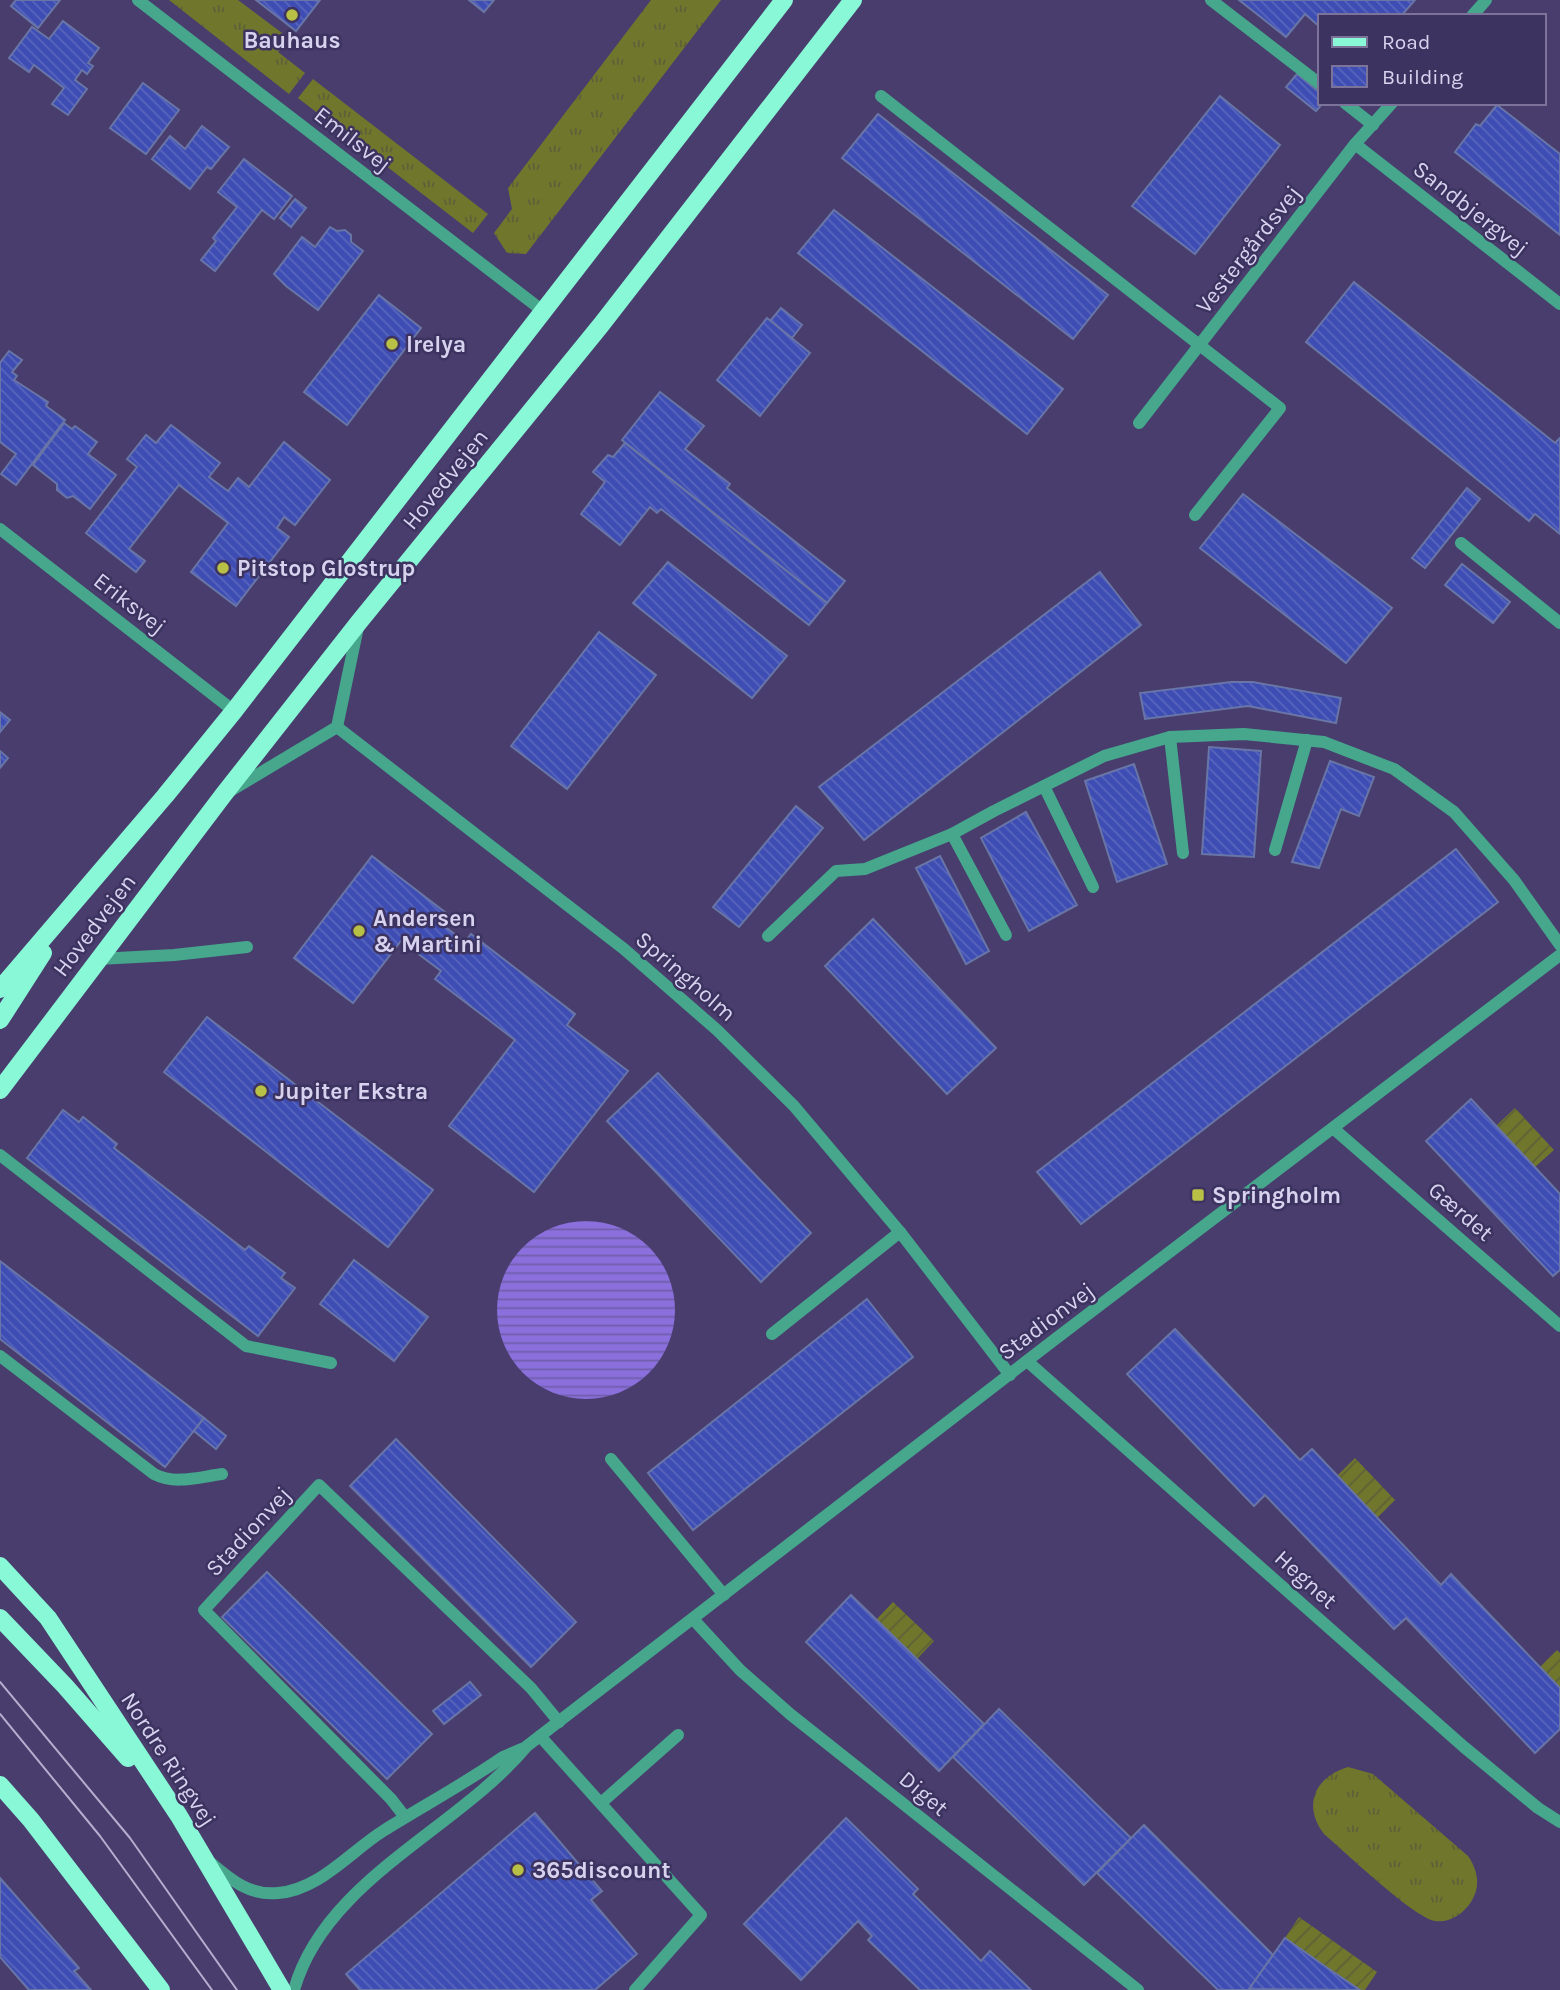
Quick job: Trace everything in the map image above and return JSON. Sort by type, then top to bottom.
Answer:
[{"type":"main road","name":"Hovedvejen","points":[[0,989],[234,711],[783,0]]},
{"type":"main road","name":"Hovedvejen","points":[[0,1090],[224,794],[359,622],[601,325],[853,0]]},
{"type":"main road","points":[[0,1020],[81,894]]},
{"type":"main road","name":"Nordre Ringvej","points":[[0,1566],[48,1618],[179,1816],[282,1990]]},
{"type":"main road","points":[[0,1618],[65,1686],[179,1816]]},
{"type":"main road","points":[[0,1785],[39,1830],[161,1990]]},
{"type":"street","name":"Emilsvej","points":[[138,0],[543,311]]},
{"type":"street","points":[[1211,0],[1318,83]]},
{"type":"street","points":[[1474,14],[1486,0]]},
{"type":"street","points":[[881,96],[1280,408],[1195,515]]},
{"type":"street","points":[[1348,105],[1373,125]]},
{"type":"street","name":"Vestergårdsvej","points":[[1139,423],[1355,144],[1390,105]]},
{"type":"street","name":"Sandbjergvej","points":[[1355,144],[1560,304]]},
{"type":"street","name":"Eriksvej","points":[[0,529],[234,711]]},
{"type":"street","points":[[1461,543],[1560,623]]},
{"type":"street","points":[[224,794],[337,727],[359,622]]},
{"type":"street","name":"Springholm","points":[[337,727],[624,949],[717,1030],[794,1106],[900,1231],[1010,1375]]},
{"type":"street","points":[[768,936],[836,871],[865,869],[952,834],[1104,756],[1170,737],[1244,734],[1324,742],[1394,769],[1454,812],[1514,880],[1560,945]]},
{"type":"street","points":[[1170,737],[1183,853]]},
{"type":"street","points":[[1275,850],[1307,740]]},
{"type":"street","points":[[1045,786],[1093,887]]},
{"type":"street","points":[[952,834],[1006,935]]},
{"type":"street","points":[[98,959],[174,955],[247,947]]},
{"type":"street","name":"Stadionvej","points":[[204,1857],[232,1881],[252,1891],[275,1894],[291,1891],[313,1881],[405,1817],[527,1746],[1560,955]]},
{"type":"street","name":"Gærdet","points":[[1334,1129],[1560,1326]]},
{"type":"street","points":[[0,1155],[246,1346],[331,1363]]},
{"type":"street","points":[[772,1334],[900,1231]]},
{"type":"street","points":[[0,1356],[164,1480],[222,1474]]},
{"type":"street","name":"Hegnet","points":[[1027,1361],[1464,1746],[1538,1808],[1560,1822]]},
{"type":"street","points":[[611,1460],[724,1595]]},
{"type":"street","name":"Stadionvej","points":[[405,1817],[391,1799],[204,1610],[319,1485],[530,1688],[559,1722]]},
{"type":"street","name":"Diget","points":[[693,1619],[740,1670],[790,1714],[1138,1990]]},
{"type":"street","points":[[601,1803],[678,1735]]},
{"type":"street","points":[[540,1736],[701,1915],[635,1990]]},
{"type":"street","name":"Stadionvej","points":[[294,1990],[308,1952],[335,1915],[365,1885],[479,1795],[507,1770],[527,1746]]},
{"type":"green space","points":[[169,0],[238,0],[290,39],[278,52],[305,73],[289,94]]},
{"type":"green space","points":[[651,0],[721,0],[526,254],[507,253],[494,233],[512,209],[508,188]]},
{"type":"green space","points":[[313,79],[488,214],[473,233],[298,98]]},
{"type":"green space","points":[[1515,1108],[1554,1150],[1535,1167],[1496,1126]]},
{"type":"green space","points":[[1355,1458],[1395,1500],[1377,1518],[1337,1476]]},
{"type":"green space","points":[[893,1602],[934,1641],[917,1659],[876,1620]]},
{"type":"green space","points":[[1557,1650],[1560,1653],[1560,1688],[1540,1667]]},
{"type":"green space","points":[[1348,1767],[1373,1774],[1468,1856],[1476,1873],[1477,1885],[1471,1902],[1460,1914],[1441,1921],[1425,1917],[1396,1897],[1324,1834],[1314,1813],[1315,1793],[1327,1778]]},
{"type":"green space","points":[[1299,1917],[1377,1972],[1365,1990],[1360,1990],[1285,1938]]},
{"type":"shaded area","points":[[586,1221],[620,1228],[649,1247],[668,1276],[675,1310],[668,1344],[649,1373],[620,1392],[586,1399],[552,1392],[523,1373],[504,1344],[497,1310],[504,1276],[523,1247],[552,1228]]},
{"type":"building","points":[[16,0],[60,0],[38,28],[11,6]]},
{"type":"building","name":"Bauhaus","points":[[256,0],[320,0],[296,31]]},
{"type":"building","points":[[469,0],[494,0],[484,12]]},
{"type":"building","points":[[1239,0],[1415,0],[1403,14],[1318,14],[1318,25],[1305,14],[1286,37]]},
{"type":"building","points":[[63,21],[99,48],[88,63],[93,66],[87,74],[82,70],[75,80],[87,89],[68,115],[52,104],[64,88],[34,65],[29,72],[9,58],[32,27],[49,39]]},
{"type":"building","points":[[1297,74],[1318,91],[1318,105],[1321,105],[1316,111],[1286,87]]},
{"type":"building","points":[[143,83],[179,110],[146,154],[110,128]]},
{"type":"building","points":[[1220,96],[1280,145],[1195,254],[1132,206]]},
{"type":"building","points":[[1497,105],[1560,154],[1560,235],[1455,152],[1476,124],[1480,126]]},
{"type":"building","points":[[878,114],[1108,295],[1073,339],[842,158]]},
{"type":"building","points":[[202,126],[229,147],[211,169],[207,167],[190,189],[152,159],[170,136],[185,149]]},
{"type":"building","points":[[244,159],[292,196],[274,219],[262,210],[215,271],[201,260],[216,241],[213,238],[237,207],[218,192]]},
{"type":"building","points":[[295,199],[306,208],[291,227],[280,218]]},
{"type":"building","points":[[834,210],[1063,389],[1027,434],[798,253]]},
{"type":"building","points":[[330,227],[337,231],[345,230],[351,235],[351,242],[363,251],[318,310],[274,274],[302,237],[315,247]]},
{"type":"building","points":[[1354,282],[1555,443],[1560,438],[1560,534],[1535,514],[1529,521],[1306,342]]},
{"type":"building","points":[[379,295],[421,328],[347,425],[304,392]]},
{"type":"building","points":[[781,308],[802,325],[792,338],[770,321]]},
{"type":"building","points":[[767,318],[810,353],[760,416],[717,380]]},
{"type":"building","points":[[9,351],[22,360],[12,372],[17,376],[14,380],[48,402],[46,406],[65,420],[16,485],[1,474],[16,454],[0,442],[0,363]]},
{"type":"building","points":[[660,392],[704,426],[685,449],[730,484],[727,488],[845,581],[827,603],[622,440]]},
{"type":"building","points":[[64,423],[72,429],[75,426],[97,442],[88,454],[116,475],[90,509],[73,496],[67,498],[57,490],[57,484],[33,465]]},
{"type":"building","points":[[171,425],[220,463],[209,477],[228,491],[238,478],[249,487],[284,442],[330,480],[295,525],[284,517],[277,528],[289,537],[236,606],[191,572],[228,523],[179,485],[129,549],[145,561],[136,572],[86,533],[137,467],[127,459],[146,435],[156,443]]},
{"type":"building","points":[[625,443],[827,603],[809,625],[661,509],[657,513],[650,507],[620,545],[581,514],[605,482],[593,472],[608,455],[613,457]]},
{"type":"building","points":[[1467,488],[1480,499],[1425,568],[1412,558]]},
{"type":"building","points":[[1243,494],[1392,608],[1346,663],[1200,548]]},
{"type":"building","points":[[668,562],[787,656],[752,698],[633,603]]},
{"type":"building","points":[[1462,564],[1510,602],[1493,623],[1445,585]]},
{"type":"building","points":[[1100,572],[1141,625],[864,840],[819,787]]},
{"type":"building","points":[[599,632],[656,675],[567,789],[511,746]]},
{"type":"building","points":[[1231,682],[1253,682],[1341,698],[1336,723],[1248,706],[1145,719],[1140,693]]},
{"type":"building","points":[[0,712],[10,720],[0,732]]},
{"type":"building","points":[[1209,747],[1261,751],[1254,857],[1202,854]]},
{"type":"building","points":[[0,751],[8,758],[0,768]]},
{"type":"building","points":[[1330,761],[1374,777],[1359,816],[1341,809],[1319,868],[1292,862]]},
{"type":"building","points":[[1134,764],[1167,864],[1117,882],[1085,781]]},
{"type":"building","points":[[796,806],[823,828],[739,927],[713,907]]},
{"type":"building","points":[[1026,812],[1077,905],[1029,931],[981,838]]},
{"type":"building","points":[[1456,849],[1498,902],[1081,1224],[1037,1172]]},
{"type":"building","points":[[372,856],[450,916],[443,925],[465,942],[471,934],[575,1014],[567,1025],[628,1071],[534,1192],[449,1126],[515,1040],[435,979],[441,971],[401,941],[353,1003],[294,958]]},
{"type":"building","points":[[940,856],[989,951],[966,964],[916,868]]},
{"type":"building","points":[[873,919],[996,1048],[947,1094],[825,966]]},
{"type":"building","points":[[207,1017],[433,1190],[388,1247],[164,1072]]},
{"type":"building","points":[[658,1073],[811,1233],[761,1282],[607,1121]]},
{"type":"building","points":[[1471,1099],[1560,1194],[1560,1270],[1553,1276],[1426,1141]]},
{"type":"building","points":[[63,1110],[79,1122],[83,1117],[117,1144],[114,1148],[245,1250],[249,1246],[285,1273],[281,1278],[295,1288],[258,1336],[27,1158]]},
{"type":"building","points":[[354,1260],[428,1317],[394,1361],[320,1304]]},
{"type":"building","points":[[0,1261],[204,1418],[165,1467],[0,1339]]},
{"type":"building","points":[[867,1299],[913,1357],[693,1530],[648,1473]]},
{"type":"building","points":[[1175,1329],[1300,1460],[1312,1449],[1441,1585],[1451,1574],[1560,1688],[1560,1729],[1535,1753],[1406,1618],[1394,1629],[1265,1495],[1254,1506],[1127,1374]]},
{"type":"building","points":[[204,1418],[226,1436],[216,1449],[194,1431]]},
{"type":"building","points":[[396,1439],[576,1622],[531,1667],[350,1486]]},
{"type":"building","points":[[267,1572],[432,1734],[387,1779],[222,1617]]},
{"type":"building","points":[[851,1595],[984,1724],[939,1771],[806,1642]]},
{"type":"building","points":[[470,1682],[481,1695],[444,1724],[433,1711]]},
{"type":"building","points":[[999,1709],[1131,1838],[1084,1885],[953,1757]]},
{"type":"building","points":[[535,1813],[602,1891],[591,1900],[637,1954],[595,1990],[360,1990],[346,1974]]},
{"type":"building","points":[[846,1818],[918,1889],[913,1894],[981,1961],[990,1951],[1031,1990],[920,1990],[868,1940],[872,1936],[858,1921],[801,1980],[744,1924]]},
{"type":"building","points":[[1144,1825],[1273,1955],[1249,1990],[1218,1990],[1097,1873]]},
{"type":"building","points":[[0,1878],[79,1968],[74,1971],[91,1990],[29,1990],[0,1957]]},
{"type":"building","points":[[1285,1938],[1326,1967],[1360,1990],[1249,1989]]},
{"type":"tram line","points":[[0,1682],[130,1838],[237,1990]]},
{"type":"tram line","points":[[0,1714],[100,1836],[212,1990]]},
{"type":"place","name":"Bauhaus","points":[[292,15]]},
{"type":"place","name":"Irelya","points":[[392,344]]},
{"type":"place","name":"Pitstop Glostrup","points":[[223,568]]},
{"type":"place","name":"Andersen & Martini","points":[[359,931]]},
{"type":"place","name":"Jupiter Ekstra","points":[[261,1091]]},
{"type":"place","name":"Springholm","points":[[1198,1195]]},
{"type":"place","name":"365discount","points":[[518,1870]]}]
